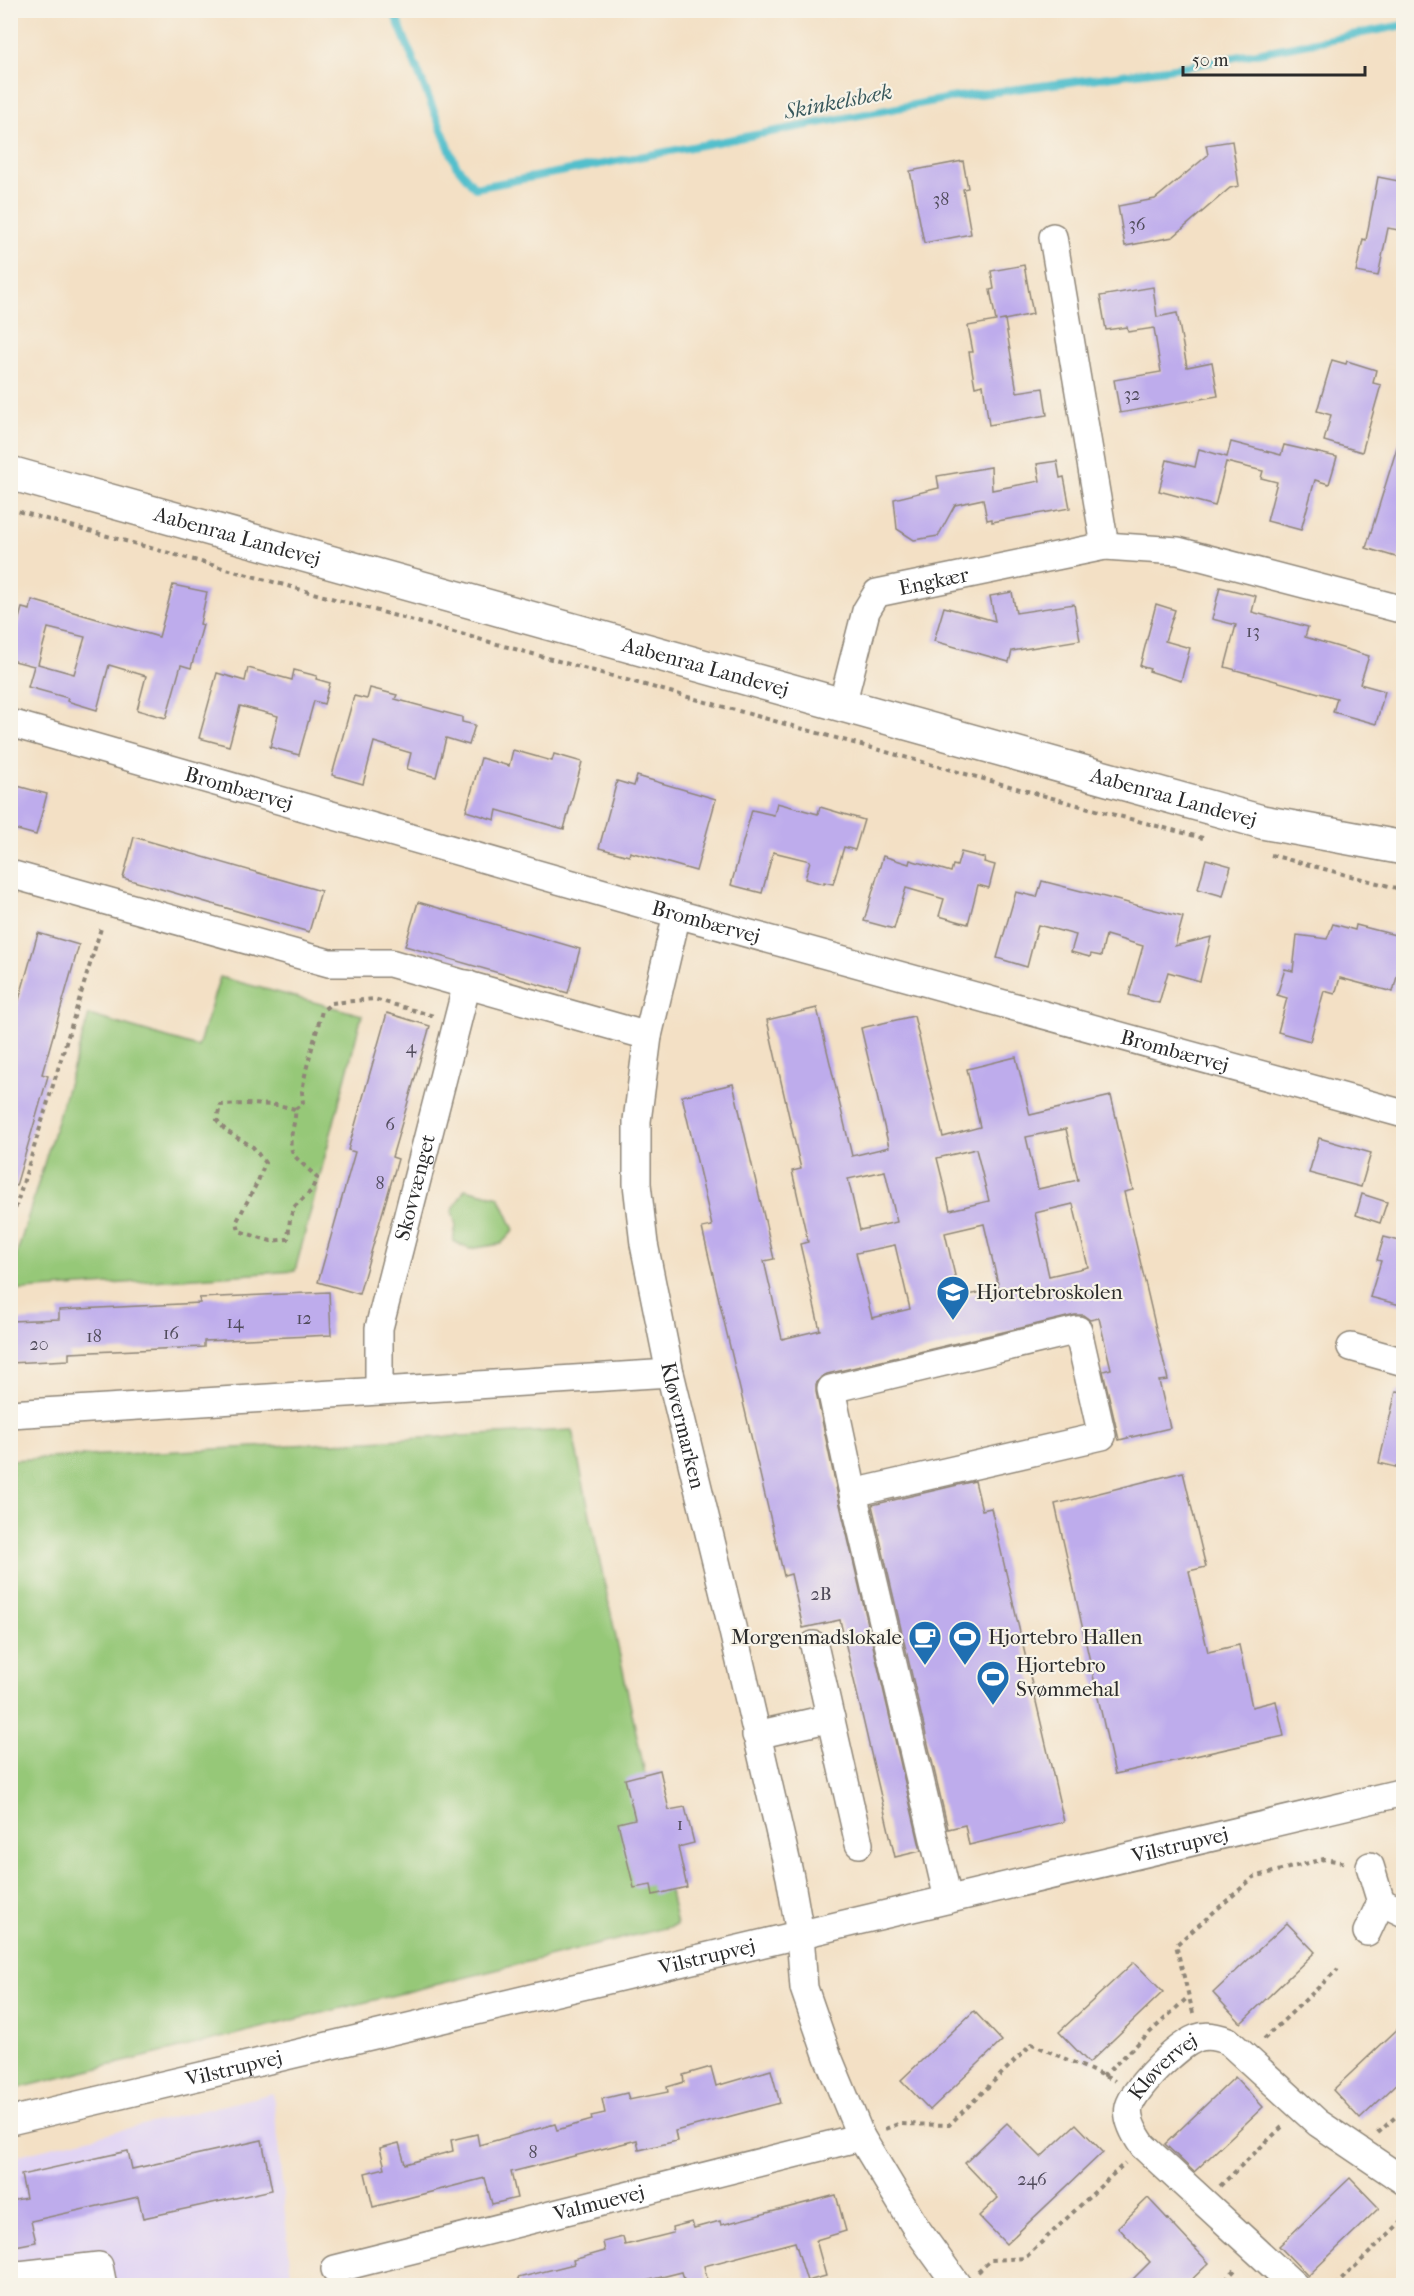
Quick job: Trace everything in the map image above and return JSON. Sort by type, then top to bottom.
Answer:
[{"type":"main road","name":"Aabenraa Landevej","points":[[10,473],[1262,822],[1404,848]]},
{"type":"street","points":[[1053,237],[1105,546]]},
{"type":"street","name":"Engkær","points":[[842,705],[866,611],[877,594],[1105,546],[1178,551],[1404,610]]},
{"type":"street","name":"Brombærvej","points":[[10,723],[676,914],[1404,1114]]},
{"type":"street","points":[[10,874],[328,963],[390,963],[648,1036]]},
{"type":"street","name":"Kløvermarken","points":[[676,914],[648,1036],[637,1121],[637,1184],[644,1244],[670,1373],[790,1877],[800,1934]]},
{"type":"street","name":"Skovvænget","points":[[379,1391],[379,1328],[467,984]]},
{"type":"street","points":[[853,1493],[1102,1436],[1078,1330],[831,1389],[853,1493],[948,1899]]},
{"type":"street","points":[[1351,1347],[1404,1362]]},
{"type":"street","points":[[10,1414],[670,1373]]},
{"type":"street","points":[[814,1645],[859,1844]]},
{"type":"street","points":[[756,1735],[831,1718]]},
{"type":"street","name":"Vilstrupvej","points":[[10,2121],[1404,1792]]},
{"type":"street","points":[[1366,1932],[1393,1907],[1370,1866]]},
{"type":"street","points":[[800,1934],[804,1988],[828,2057],[861,2137],[916,2228],[965,2282]]},
{"type":"street","name":"Kløvervej","points":[[1295,2286],[1143,2146],[1135,2134],[1129,2108],[1138,2091],[1181,2046],[1199,2037],[1214,2036],[1228,2041],[1318,2123],[1404,2181]]},
{"type":"street","name":"Valmuevej","points":[[335,2270],[861,2137]]},
{"type":"street","points":[[10,2276],[99,2266],[103,2286]]},
{"type":"path","points":[[10,509],[1207,839]]},
{"type":"path","points":[[1265,853],[1404,890]]},
{"type":"path","points":[[10,1226],[109,902]]},
{"type":"path","points":[[296,1109],[303,1103],[302,1091],[306,1070],[322,1011],[332,1003],[374,999],[458,1022]]},
{"type":"path","points":[[220,1105],[278,1105],[296,1109],[297,1120],[291,1137],[293,1153],[316,1178],[310,1191],[294,1207],[288,1239],[271,1241],[239,1232],[237,1221],[265,1163],[254,1148],[226,1131],[216,1120],[220,1105]]},
{"type":"path","points":[[1199,2037],[1176,1945],[1254,1877],[1324,1859],[1370,1866]]},
{"type":"path","points":[[1246,2056],[1338,1969]]},
{"type":"path","points":[[1103,2076],[1189,1996]]},
{"type":"path","points":[[861,2137],[898,2124],[949,2126],[1032,2044],[1138,2091]]},
{"type":"path","points":[[1203,2201],[1302,2108]]},
{"type":"path","points":[[1362,2153],[1377,2133],[1404,2109]]},
{"type":"path","points":[[965,2282],[991,2260],[1025,2258],[1143,2146]]},
{"type":"path","points":[[1335,2286],[1404,2219]]},
{"type":"shaded area","points":[[273,2093],[292,2285],[11,2285],[10,2157]]},
{"type":"green space","points":[[220,977],[362,1015],[295,1271],[11,1291],[11,1273],[89,1015],[198,1047]]},
{"type":"green space","points":[[465,1189],[499,1197],[514,1230],[501,1244],[469,1249],[453,1241],[456,1226],[452,1211]]},
{"type":"green space","points":[[572,1430],[677,1925],[11,2090],[11,1460]]},
{"type":"building","points":[[1232,141],[1239,186],[1230,188],[1173,237],[1125,246],[1118,206],[1155,199],[1208,155],[1206,145]]},
{"type":"building","points":[[963,161],[968,188],[963,189],[971,234],[924,243],[910,171]]},
{"type":"building","points":[[1378,177],[1404,182],[1404,231],[1388,228],[1378,276],[1356,272],[1363,239],[1366,240]]},
{"type":"building","points":[[1024,265],[1033,314],[999,321],[1005,320],[1017,392],[1043,388],[1047,415],[989,425],[983,385],[975,387],[969,352],[973,352],[968,326],[996,321],[990,290],[994,289],[991,271]]},
{"type":"building","points":[[1153,287],[1157,317],[1177,313],[1187,367],[1212,362],[1218,396],[1120,413],[1114,380],[1161,372],[1154,328],[1128,332],[1127,327],[1106,330],[1100,296]]},
{"type":"building","points":[[1332,360],[1346,364],[1347,361],[1376,370],[1373,383],[1381,385],[1362,452],[1324,441],[1331,415],[1317,411]]},
{"type":"building","points":[[1399,441],[1404,442],[1404,542],[1399,558],[1366,548]]},
{"type":"building","points":[[1231,442],[1281,455],[1284,445],[1337,457],[1329,484],[1315,480],[1301,530],[1267,521],[1277,482],[1261,478],[1263,471],[1226,462],[1215,506],[1159,491],[1167,460],[1195,467],[1199,449],[1227,457]]},
{"type":"building","points":[[1057,461],[1060,478],[1064,477],[1070,508],[992,522],[992,519],[987,520],[983,499],[955,505],[938,536],[914,540],[897,529],[894,499],[939,488],[937,476],[991,467],[992,490],[1040,481],[1037,464]]},
{"type":"building","points":[[173,585],[207,592],[200,624],[203,625],[191,668],[181,665],[166,718],[137,710],[146,676],[109,665],[97,710],[67,701],[68,698],[28,687],[34,666],[10,660],[10,650],[22,608],[30,610],[32,600],[159,637]],"holes":[[[48,628],[85,637],[74,674],[38,664]]]},
{"type":"building","points":[[1220,587],[1256,596],[1252,612],[1308,627],[1305,637],[1369,656],[1360,684],[1385,691],[1376,724],[1333,712],[1337,698],[1225,667],[1236,625],[1212,619]]},
{"type":"building","points":[[1012,592],[1016,613],[1074,604],[1080,640],[1012,651],[1009,662],[934,641],[944,607],[995,621],[990,596]]},
{"type":"building","points":[[1156,604],[1175,610],[1165,641],[1190,648],[1181,681],[1140,666]]},
{"type":"building","points":[[248,668],[292,680],[294,670],[317,676],[316,679],[330,683],[324,704],[314,701],[299,755],[270,747],[278,716],[240,706],[229,746],[199,738],[217,673],[245,681]]},
{"type":"building","points":[[370,688],[397,695],[395,699],[462,717],[462,722],[475,725],[469,745],[446,738],[436,777],[407,769],[411,753],[374,742],[363,784],[332,775],[354,696],[367,699]]},
{"type":"building","points":[[513,750],[552,761],[554,754],[582,762],[564,829],[497,810],[495,820],[466,811],[481,758],[509,766]]},
{"type":"building","points":[[637,776],[716,799],[696,871],[630,852],[629,856],[599,848],[617,781],[634,786]]},
{"type":"building","points":[[10,784],[47,794],[36,835],[10,828]]},
{"type":"building","points":[[777,803],[818,814],[820,807],[864,820],[855,850],[844,847],[833,884],[805,879],[810,861],[773,852],[762,893],[731,885],[752,810],[774,815]]},
{"type":"building","points":[[134,837],[321,891],[309,932],[123,878]]},
{"type":"building","points":[[961,852],[985,858],[984,862],[995,865],[989,888],[978,885],[968,924],[939,916],[944,899],[906,888],[894,929],[864,921],[883,856],[909,864],[910,860],[951,872],[953,865],[957,866]]},
{"type":"building","points":[[1206,859],[1231,866],[1223,896],[1198,889]]},
{"type":"building","points":[[1042,881],[1183,917],[1175,946],[1211,937],[1200,981],[1168,972],[1159,1003],[1129,995],[1143,946],[1106,935],[1101,956],[1091,954],[1090,957],[1071,952],[1076,935],[1038,925],[1027,967],[997,958],[1016,892],[1037,897]]},
{"type":"building","points":[[418,902],[580,949],[568,993],[405,946]]},
{"type":"building","points":[[1333,924],[1355,930],[1356,925],[1403,937],[1399,952],[1403,953],[1393,992],[1340,978],[1335,994],[1324,991],[1310,1041],[1278,1032],[1287,998],[1277,995],[1285,969],[1293,971],[1297,935],[1327,939]]},
{"type":"building","points":[[38,933],[79,945],[42,1074],[48,1076],[16,1186],[10,1185],[10,1031]]},
{"type":"building","name":"Hjortebroskolen","points":[[817,1008],[852,1156],[889,1147],[861,1028],[914,1016],[943,1137],[980,1127],[967,1069],[1016,1057],[1030,1115],[1111,1096],[1133,1190],[1124,1192],[1168,1380],[1159,1381],[1170,1428],[1119,1440],[1103,1371],[1111,1369],[1099,1318],[1090,1320],[1083,1315],[1075,1315],[827,1374],[821,1377],[816,1384],[838,1496],[921,1851],[895,1857],[840,1620],[803,1628],[791,1574],[784,1576],[702,1228],[712,1226],[682,1096],[733,1084],[774,1259],[764,1261],[782,1339],[820,1330],[800,1244],[808,1242],[792,1171],[801,1169],[767,1020]],"holes":[[[1066,1129],[1078,1180],[1038,1189],[1026,1137]],[[976,1149],[989,1201],[950,1210],[937,1158]],[[885,1171],[897,1222],[860,1230],[848,1179]],[[1073,1204],[1088,1267],[1049,1276],[1035,1213]],[[984,1224],[999,1288],[960,1297],[945,1233]],[[895,1245],[910,1309],[872,1318],[856,1253]]]},
{"type":"building","points":[[387,1013],[430,1026],[392,1157],[398,1159],[359,1294],[318,1282],[355,1152],[348,1150]]},
{"type":"building","points":[[1319,1138],[1371,1153],[1361,1187],[1309,1173]]},
{"type":"building","points":[[1362,1194],[1387,1202],[1380,1223],[1356,1215]]},
{"type":"building","points":[[1384,1237],[1404,1242],[1404,1306],[1370,1297],[1381,1261],[1377,1260]]},
{"type":"building","points":[[329,1292],[331,1335],[204,1341],[204,1347],[69,1353],[69,1360],[10,1363],[10,1321],[59,1319],[59,1310],[200,1303],[199,1298]]},
{"type":"building","points":[[1396,1391],[1404,1392],[1404,1469],[1379,1463]]},
{"type":"building","points":[[1183,1472],[1206,1567],[1189,1571],[1208,1652],[1239,1645],[1252,1707],[1276,1701],[1284,1736],[1115,1774],[1055,1504]]},
{"type":"building","name":"Hjortebro Hallen","points":[[975,1481],[982,1510],[991,1508],[1064,1822],[969,1845],[965,1825],[948,1829],[872,1505]]},
{"type":"building","points":[[660,1770],[669,1810],[685,1807],[694,1843],[678,1847],[687,1887],[653,1895],[651,1885],[634,1888],[618,1823],[635,1819],[625,1779]]},
{"type":"building","points":[[1287,1923],[1315,1952],[1241,2023],[1213,1993]]},
{"type":"building","points":[[1134,1962],[1163,1992],[1089,2063],[1059,2032]]},
{"type":"building","points":[[974,2011],[1002,2041],[930,2110],[901,2080]]},
{"type":"building","points":[[1404,2023],[1404,2077],[1360,2119],[1333,2090]]},
{"type":"building","points":[[711,2067],[716,2086],[771,2070],[780,2103],[675,2131],[677,2141],[639,2150],[637,2140],[511,2172],[517,2198],[492,2204],[485,2178],[373,2207],[365,2173],[385,2168],[380,2148],[399,2143],[405,2164],[453,2151],[451,2140],[477,2134],[479,2145],[555,2124],[557,2130],[592,2120],[591,2116],[605,2113],[602,2099],[627,2093],[629,2100],[668,2092],[667,2087],[684,2082],[683,2075]]},
{"type":"building","points":[[1235,2077],[1263,2107],[1194,2172],[1165,2144]]},
{"type":"building","points":[[1007,2123],[1041,2157],[1076,2124],[1103,2152],[1006,2244],[979,2216],[998,2198],[965,2163]]},
{"type":"building","points":[[262,2140],[272,2190],[143,2218],[138,2197],[31,2221],[36,2242],[10,2247],[10,2201],[26,2198],[21,2175],[128,2151],[132,2169]]},
{"type":"building","points":[[1350,2178],[1379,2208],[1308,2276],[1279,2246]]},
{"type":"building","points":[[836,2195],[846,2231],[816,2240],[826,2276],[807,2281],[795,2242],[704,2266],[709,2286],[686,2286],[682,2272],[626,2286],[519,2286],[518,2278],[574,2264],[573,2260],[605,2251],[603,2242],[623,2237],[625,2245],[673,2233],[672,2227],[692,2222],[694,2228],[720,2221],[721,2225]]},
{"type":"building","points":[[1148,2198],[1209,2263],[1185,2286],[1126,2286],[1150,2262],[1118,2227]]},
{"type":"waterway","name":"Skinkelsbæk","points":[[393,10],[456,165],[475,188],[950,98],[1189,66],[1404,25]]},
{"type":"place","name":"Hjortebroskolen","points":[[953,1321]]},
{"type":"place","name":"Morgenmadslokale","points":[[925,1666]]},
{"type":"place","name":"Hjortebro Hallen","points":[[965,1666]]},
{"type":"place","name":"Hjortebro Svømmehal","points":[[993,1706]]}]
